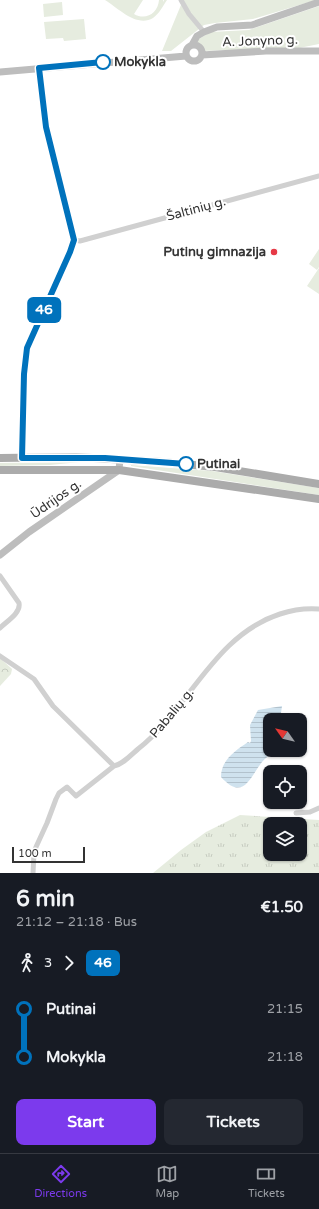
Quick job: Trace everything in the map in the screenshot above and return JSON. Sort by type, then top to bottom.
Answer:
[{"type":"main road","points":[[0,458],[76,457],[120,459],[215,467],[319,484]]},
{"type":"main road","points":[[0,470],[119,470],[319,500]]},
{"type":"street","points":[[182,0],[189,14],[204,32]]},
{"type":"street","points":[[186,56],[186,51],[192,46],[197,36],[216,27],[252,25],[319,2]]},
{"type":"street","points":[[186,56],[189,60],[194,61],[199,60],[202,55],[200,48],[196,45],[192,46]]},
{"type":"street","name":"A. Jonyno g.","points":[[202,55],[266,51],[319,51]]},
{"type":"street","points":[[0,72],[186,56]]},
{"type":"street","points":[[22,458],[24,374],[27,348],[74,240],[46,127],[39,68]]},
{"type":"street","name":"Šaltinių g.","points":[[74,240],[80,241],[319,176]]},
{"type":"street","points":[[119,470],[120,459]]},
{"type":"street","name":"Ūdrijos g.","points":[[0,555],[119,470]]},
{"type":"street","points":[[0,576],[19,603],[20,607],[19,611],[0,628]]},
{"type":"street","name":"Pabalių g.","points":[[33,873],[34,853],[59,793],[67,787],[76,796],[114,766],[120,765],[158,733],[227,647],[246,631],[265,619],[285,612],[292,610],[319,609]]},
{"type":"street","points":[[0,656],[34,679],[53,706],[114,766]]},
{"type":"street","points":[[296,813],[310,812],[319,808]]},
{"type":"green space","points":[[105,0],[143,0],[134,14],[143,17],[154,12],[159,0],[163,0],[163,2],[164,0],[167,0],[161,10],[153,18],[141,21],[128,16]]},
{"type":"green space","points":[[183,0],[316,0],[253,19],[204,25],[171,51],[162,51]]},
{"type":"green space","points":[[62,2],[63,15],[44,17],[43,4]]},
{"type":"green space","points":[[319,6],[319,44],[299,48],[200,51],[196,47],[197,40],[211,32],[249,30]]},
{"type":"green space","points":[[84,19],[86,39],[64,41],[63,38],[46,39],[44,22]]},
{"type":"green space","points":[[319,249],[319,267],[317,270],[309,264]]},
{"type":"green space","points":[[319,268],[319,294],[307,286]]},
{"type":"green space","points":[[80,462],[50,465],[0,466],[0,463]]},
{"type":"green space","points":[[131,466],[212,471],[319,488],[319,495]]},
{"type":"green space","points":[[0,658],[12,669],[11,674],[0,686]]},
{"type":"green space","points":[[240,815],[272,817],[263,817],[263,861],[307,861],[307,819],[319,820],[319,873],[153,873],[206,832]]},
{"type":"water","points":[[282,706],[281,713],[263,713],[263,757],[267,757],[245,785],[235,787],[221,777],[223,766],[230,756],[248,742],[250,743],[250,725],[258,710]]},
{"type":"bus line","name":"46","points":[[103,62],[39,68],[46,127],[74,240],[27,348],[24,374],[22,458],[105,458],[186,464]]},
{"type":"place","name":"Mokykla","points":[[103,62]]},
{"type":"place","name":"Putinų gimnazija","points":[[274,252]]},
{"type":"place","name":"Putinai","points":[[186,464]]}]
